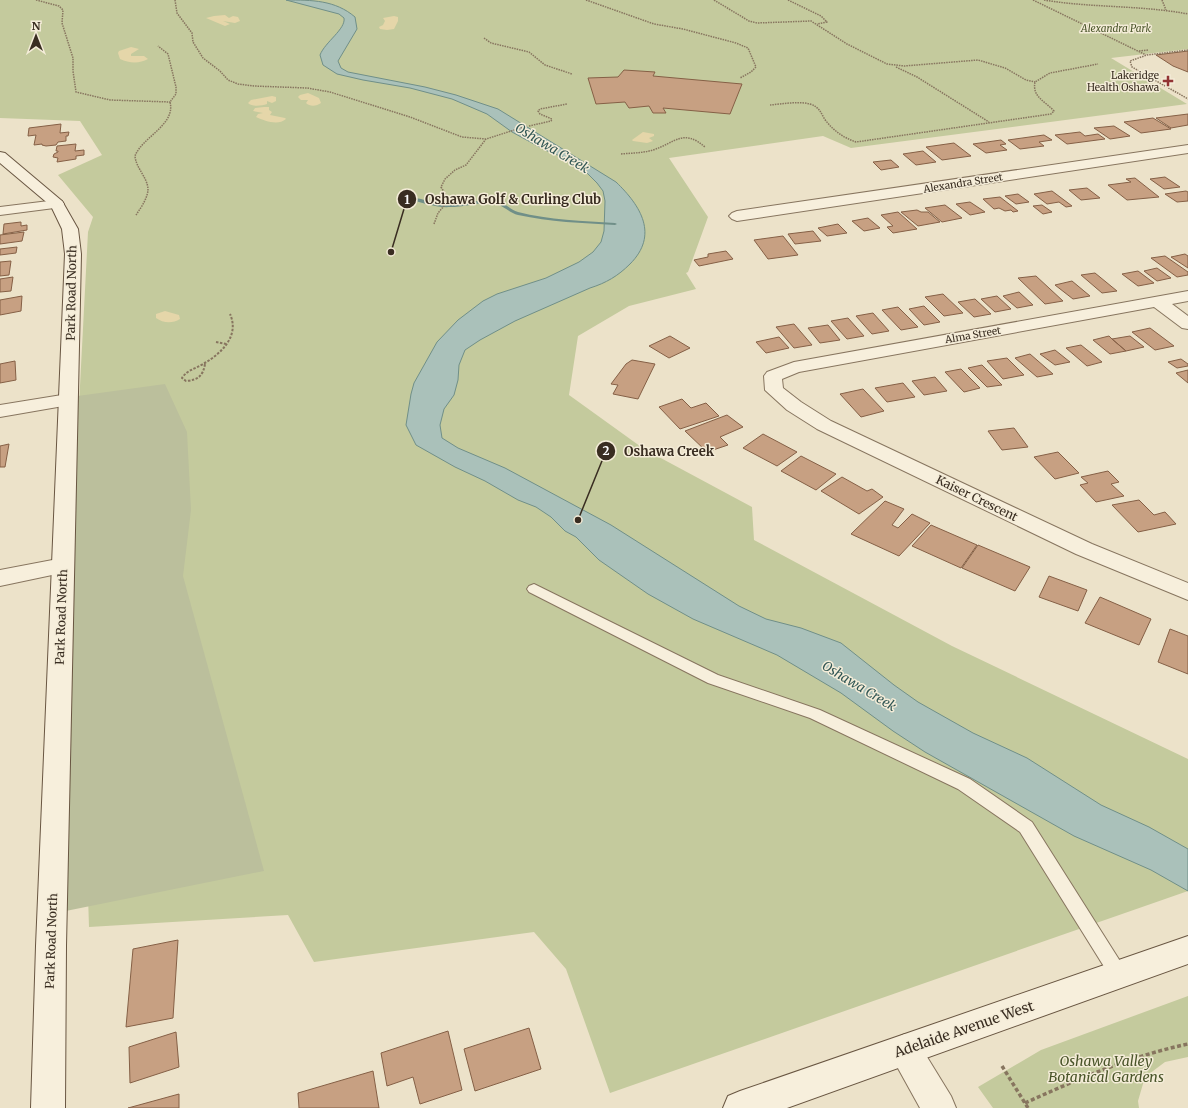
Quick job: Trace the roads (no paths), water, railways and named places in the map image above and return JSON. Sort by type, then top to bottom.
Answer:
[{"type":"street","name":"Alexandra Street","points":[[737,216],[1188,149]]},
{"type":"street","name":"Park Road North","points":[[0,156],[57,204],[70,229],[73,254],[51,946],[48,1108]]},
{"type":"street","points":[[0,212],[57,204]]},
{"type":"street","name":"Alma Street","points":[[774,390],[773,376],[794,367],[1188,296]]},
{"type":"street","points":[[1157,301],[1188,324]]},
{"type":"street","name":"Kaiser Crescent","points":[[774,390],[794,406],[824,425],[1084,549],[1188,592]]},
{"type":"street","points":[[0,411],[68,400]]},
{"type":"street","points":[[0,578],[63,566]]},
{"type":"street","name":"Adelaide Avenue West","points":[[740,1108],[1181,953]]},
{"type":"street","points":[[905,1050],[939,1108]]},
{"type":"lane","points":[[534,589],[713,679],[815,714],[964,784],[1026,827],[1119,975]]},
{"type":"water","points":[[286,0],[323,2],[339,7],[355,17],[357,29],[338,61],[341,68],[348,72],[425,87],[456,95],[498,109],[616,182],[633,201],[643,221],[645,232],[644,242],[639,253],[630,264],[612,279],[515,321],[465,350],[459,365],[458,380],[454,395],[444,409],[440,425],[442,438],[458,448],[505,468],[611,525],[739,606],[766,619],[801,628],[841,643],[918,702],[973,733],[1027,758],[1101,805],[1149,827],[1188,849],[1188,891],[1151,870],[1074,836],[925,752],[893,731],[841,693],[777,655],[693,619],[648,594],[599,560],[576,537],[565,531],[551,517],[536,507],[518,500],[416,445],[406,425],[411,394],[414,383],[437,342],[458,320],[483,301],[497,294],[546,278],[579,262],[593,252],[601,242],[604,231],[605,201],[603,191],[581,167],[570,160],[545,150],[512,132],[487,114],[452,99],[410,88],[337,74],[323,65],[320,55],[326,45],[342,27],[344,18],[339,14]]},
{"type":"waterway","points":[[413,199],[446,206],[492,202],[503,205],[514,212],[529,215],[615,224]]},
{"type":"place","name":"Lakeridge Health Oshawa","points":[[1168,81]]},
{"type":"place","name":"Oshawa Golf & Curling Club","points":[[391,252]]},
{"type":"place","name":"Oshawa Creek","points":[[578,520]]},
{"type":"park label","name":"Alexandra Park","points":[[1116,28]]},
{"type":"park label","name":"Oshawa Valley Botanical Gardens","points":[[1106,1070]]}]
